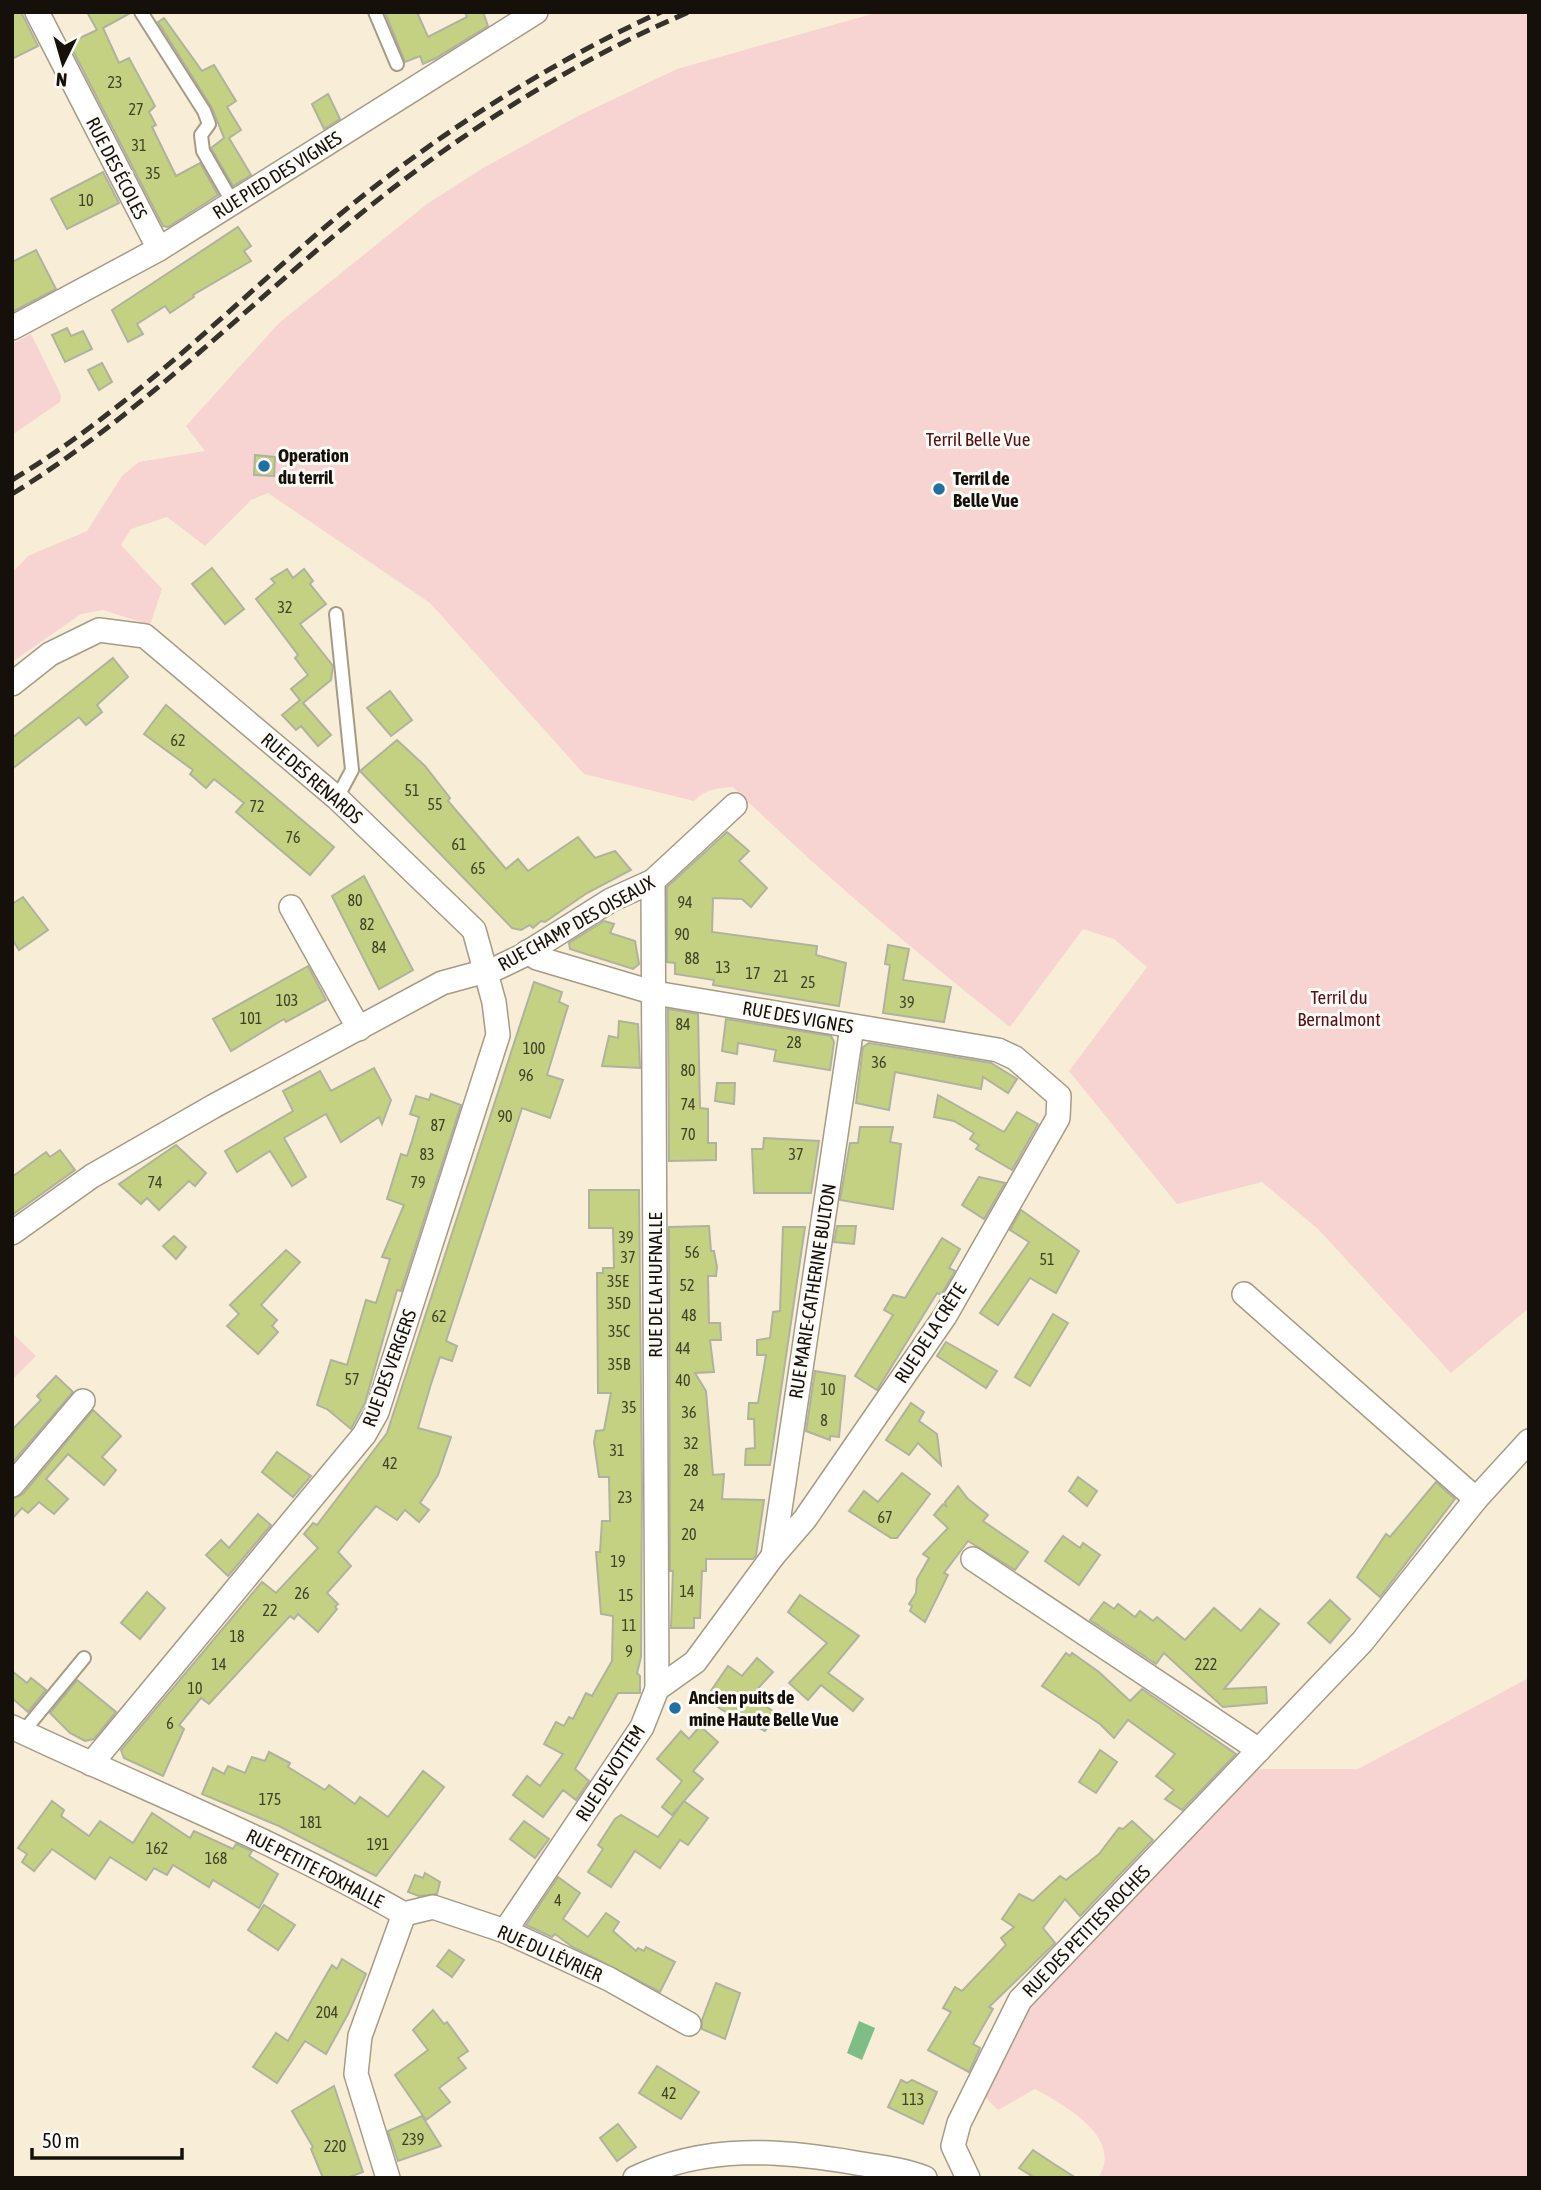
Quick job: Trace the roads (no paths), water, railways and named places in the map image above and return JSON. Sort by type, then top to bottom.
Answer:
[{"type":"street","name":"RUE DES ÉCOLES","points":[[37,12],[159,249]]},
{"type":"street","name":"RUE PIED DES VIGNES","points":[[12,328],[159,249],[536,12]]},
{"type":"street","name":"RUE DES RENARDS","points":[[12,684],[50,654],[99,630],[145,636],[337,798],[474,930],[486,971]]},
{"type":"street","name":"RUE CHAMP DES OISEAUX","points":[[12,1233],[92,1176],[442,983],[486,971],[527,952],[611,900],[653,881],[736,805]]},
{"type":"street","name":"RUE DE LA HUFNALLE","points":[[653,881],[657,1689]]},
{"type":"street","points":[[291,907],[359,1029]]},
{"type":"street","name":"RUE DES VIGNES","points":[[527,952],[537,958],[655,993],[998,1050],[1015,1058],[1059,1096]]},
{"type":"street","name":"RUE DES VERGERS","points":[[90,1764],[337,1469],[364,1435],[377,1412],[498,1035],[494,1002],[486,971]]},
{"type":"street","name":"RUE MARIE-CATHERINE BULTON","points":[[773,1556],[852,1027]]},
{"type":"street","name":"RUE DE LA CRÊTE","points":[[773,1556],[805,1519],[945,1315],[1058,1118],[1059,1096]]},
{"type":"street","points":[[1244,1294],[1476,1499]]},
{"type":"street","points":[[12,1485],[83,1401]]},
{"type":"street","name":"RUE DES PETITES ROCHES","points":[[968,2178],[953,2146],[959,2123],[1020,2000],[1362,1642],[1476,1499],[1529,1441]]},
{"type":"street","points":[[657,1689],[695,1662],[773,1556]]},
{"type":"street","points":[[973,1559],[1259,1750]]},
{"type":"street","name":"RUE DE VOTTEM","points":[[505,1931],[642,1727],[657,1689]]},
{"type":"street","name":"RUE PETITE FOXHALLE","points":[[18,1730],[230,1826],[358,1888],[404,1914],[360,2036],[356,2074],[388,2178]]},
{"type":"street","name":"RUE DU LÉVRIER","points":[[404,1914],[433,1907],[505,1931],[609,1979],[689,2024]]},
{"type":"street","points":[[635,2178],[682,2160],[725,2153],[780,2152],[925,2178]]},
{"type":"lane","points":[[141,12],[204,111],[209,124],[201,135],[203,151],[233,203]]},
{"type":"lane","points":[[375,12],[397,64]]},
{"type":"lane","points":[[336,614],[352,770],[337,798]]},
{"type":"lane","points":[[18,1730],[84,1658]]},
{"type":"railway","points":[[12,480],[56,452],[140,389],[338,216],[414,157],[534,78],[661,12]]},
{"type":"railway","points":[[12,494],[101,433],[348,224],[427,162],[554,80],[689,12]]},
{"type":"place","name":"Operation du terril","points":[[264,466]]},
{"type":"place","name":"Terril de Belle Vue","points":[[939,489]]},
{"type":"place","name":"Ancien puits de mine Haute Belle Vue","points":[[675,1708]]},
{"type":"park label","name":"Terril Belle Vue","points":[[978,439]]},
{"type":"park label","name":"Terril du Bernalmont","points":[[1339,1008]]}]
